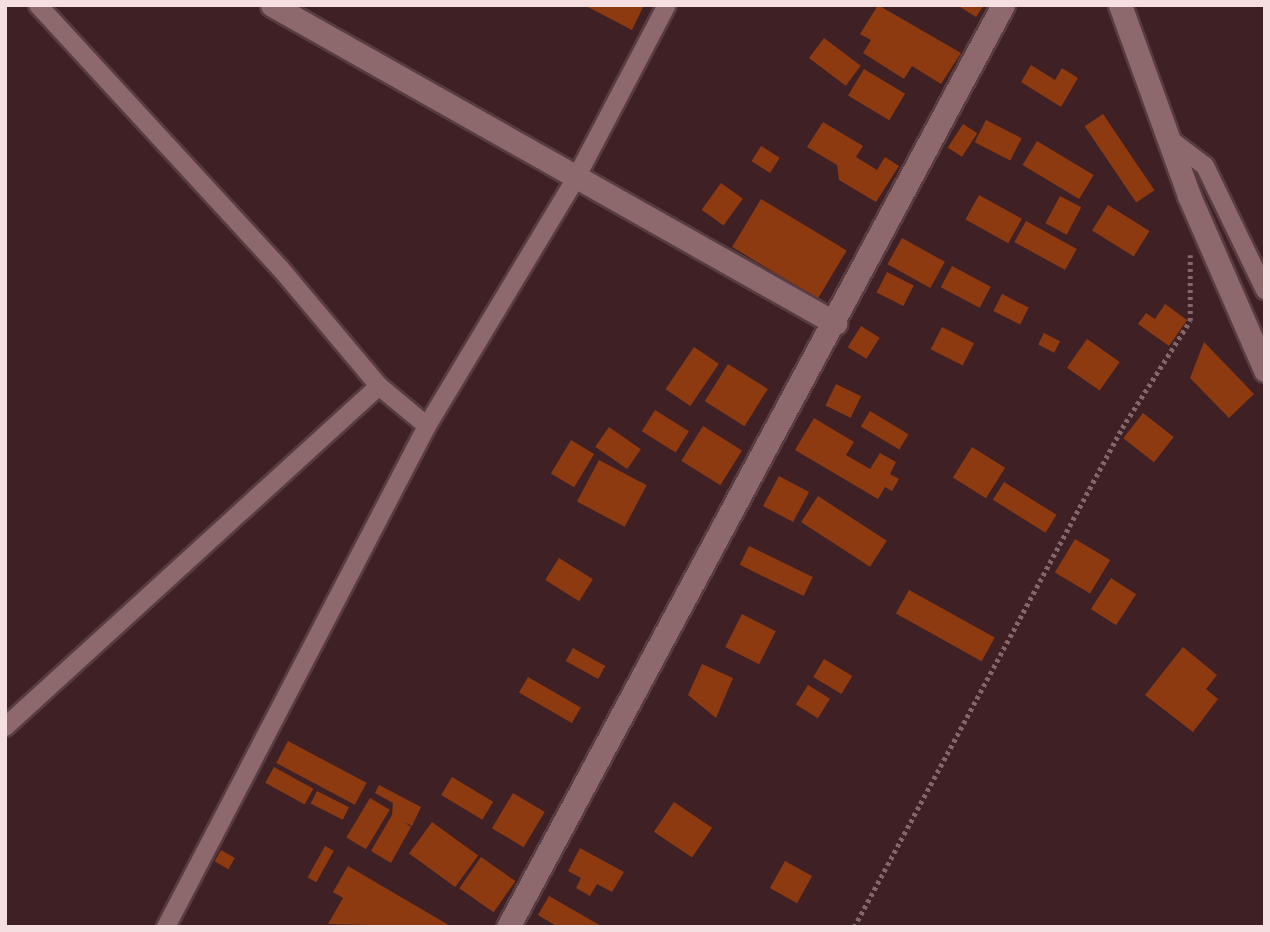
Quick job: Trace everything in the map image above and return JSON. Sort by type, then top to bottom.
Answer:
[{"type":"street","points":[[38,5],[281,268],[379,386],[427,426]]},
{"type":"street","points":[[272,5],[835,323]]},
{"type":"street","points":[[166,927],[427,426],[576,178],[667,5]]},
{"type":"street","points":[[509,927],[1003,5]]},
{"type":"street","points":[[1120,5],[1168,138],[1265,370]]},
{"type":"street","points":[[1168,138],[1205,166],[1260,269],[1265,290]]},
{"type":"street","points":[[5,727],[379,386]]},
{"type":"path","points":[[854,927],[1122,428],[1190,321],[1190,252]]},
{"type":"building","points":[[584,5],[644,5],[632,30]]},
{"type":"building","points":[[878,5],[961,53],[941,84],[912,66],[904,79],[863,53],[871,40],[860,34]]},
{"type":"building","points":[[957,5],[984,5],[976,17]]},
{"type":"building","points":[[824,38],[861,66],[846,86],[809,58]]},
{"type":"building","points":[[1031,65],[1055,80],[1062,68],[1078,78],[1061,107],[1021,82]]},
{"type":"building","points":[[864,69],[905,94],[889,120],[848,96]]},
{"type":"building","points":[[1103,114],[1154,190],[1136,203],[1085,126]]},
{"type":"building","points":[[986,120],[1022,138],[1010,160],[975,142]]},
{"type":"building","points":[[823,122],[863,146],[856,157],[877,170],[885,157],[899,166],[876,202],[839,180],[837,165],[807,147]]},
{"type":"building","points":[[963,124],[977,133],[962,157],[948,147]]},
{"type":"building","points":[[1037,141],[1094,175],[1079,199],[1023,165]]},
{"type":"building","points":[[761,146],[780,158],[770,173],[751,161]]},
{"type":"building","points":[[721,183],[743,199],[723,226],[702,210]]},
{"type":"building","points":[[979,195],[1022,219],[1008,243],[965,219]]},
{"type":"building","points":[[1060,196],[1081,207],[1067,235],[1045,223]]},
{"type":"building","points":[[761,199],[847,251],[818,299],[732,247]]},
{"type":"building","points":[[1108,205],[1150,231],[1134,256],[1092,230]]},
{"type":"building","points":[[1026,221],[1077,249],[1065,270],[1014,242]]},
{"type":"building","points":[[902,238],[945,262],[930,288],[887,264]]},
{"type":"building","points":[[952,266],[991,287],[980,308],[941,287]]},
{"type":"building","points":[[887,272],[914,286],[903,306],[877,292]]},
{"type":"building","points":[[1002,294],[1029,308],[1020,325],[993,311]]},
{"type":"building","points":[[1165,304],[1187,320],[1169,346],[1138,324],[1146,313],[1155,319]]},
{"type":"building","points":[[861,326],[880,338],[866,359],[848,347]]},
{"type":"building","points":[[942,327],[974,343],[963,366],[931,349]]},
{"type":"building","points":[[1044,333],[1060,341],[1054,353],[1038,345]]},
{"type":"building","points":[[1087,339],[1120,362],[1100,391],[1067,368]]},
{"type":"building","points":[[1204,342],[1254,394],[1229,418],[1190,378]]},
{"type":"building","points":[[694,347],[719,364],[690,406],[665,389]]},
{"type":"building","points":[[728,364],[768,389],[745,426],[705,401]]},
{"type":"building","points":[[836,384],[861,396],[851,418],[825,406]]},
{"type":"building","points":[[655,410],[689,431],[676,452],[642,431]]},
{"type":"building","points":[[870,411],[909,434],[899,450],[861,426]]},
{"type":"building","points":[[1143,413],[1174,437],[1154,462],[1123,438]]},
{"type":"building","points":[[814,418],[854,442],[846,455],[870,469],[880,453],[896,462],[890,474],[899,479],[892,491],[885,487],[878,499],[795,450]]},
{"type":"building","points":[[703,426],[742,450],[720,485],[681,461]]},
{"type":"building","points":[[609,427],[641,449],[627,469],[595,447]]},
{"type":"building","points":[[571,440],[594,454],[574,487],[551,473]]},
{"type":"building","points":[[972,447],[1005,468],[986,498],[953,478]]},
{"type":"building","points":[[599,460],[647,485],[625,527],[577,501]]},
{"type":"building","points":[[779,476],[809,492],[793,522],[763,506]]},
{"type":"building","points":[[1004,482],[1057,515],[1045,533],[993,500]]},
{"type":"building","points":[[818,496],[887,541],[870,567],[801,522]]},
{"type":"building","points":[[1075,539],[1110,560],[1090,594],[1055,572]]},
{"type":"building","points":[[749,546],[813,577],[804,596],[740,565]]},
{"type":"building","points":[[559,558],[593,579],[579,601],[545,580]]},
{"type":"building","points":[[1111,578],[1136,594],[1116,625],[1091,609]]},
{"type":"building","points":[[909,590],[995,638],[982,661],[896,614]]},
{"type":"building","points":[[742,614],[776,631],[759,664],[725,647]]},
{"type":"building","points":[[1183,647],[1217,675],[1206,689],[1218,699],[1193,732],[1145,695]]},
{"type":"building","points":[[573,648],[605,666],[598,679],[566,661]]},
{"type":"building","points":[[824,659],[852,676],[841,694],[813,677]]},
{"type":"building","points":[[702,664],[733,678],[716,718],[688,695]]},
{"type":"building","points":[[528,677],[581,708],[572,723],[519,693]]},
{"type":"building","points":[[808,685],[830,699],[818,718],[796,705]]},
{"type":"building","points":[[288,741],[367,783],[355,805],[276,763]]},
{"type":"building","points":[[274,767],[313,789],[305,805],[265,783]]},
{"type":"building","points":[[452,777],[493,802],[482,820],[441,795]]},
{"type":"building","points":[[379,785],[421,807],[412,826],[404,822],[411,827],[391,863],[371,851],[392,815],[393,803],[375,793]]},
{"type":"building","points":[[317,791],[349,807],[343,820],[311,803]]},
{"type":"building","points":[[513,793],[545,812],[524,847],[492,828]]},
{"type":"building","points":[[370,798],[390,810],[366,849],[346,837]]},
{"type":"building","points":[[674,802],[712,828],[692,858],[654,832]]},
{"type":"building","points":[[432,822],[478,856],[455,887],[409,854]]},
{"type":"building","points":[[325,846],[334,851],[316,882],[308,877]]},
{"type":"building","points":[[580,848],[624,872],[612,892],[597,884],[590,896],[576,888],[581,878],[568,871]]},
{"type":"building","points":[[221,850],[235,858],[228,869],[214,861]]},
{"type":"building","points":[[481,857],[515,881],[494,912],[459,888]]},
{"type":"building","points":[[785,861],[812,876],[797,903],[770,888]]},
{"type":"building","points":[[348,866],[452,927],[328,924],[343,898],[333,892]]},
{"type":"building","points":[[549,896],[603,927],[558,927],[538,915]]}]
